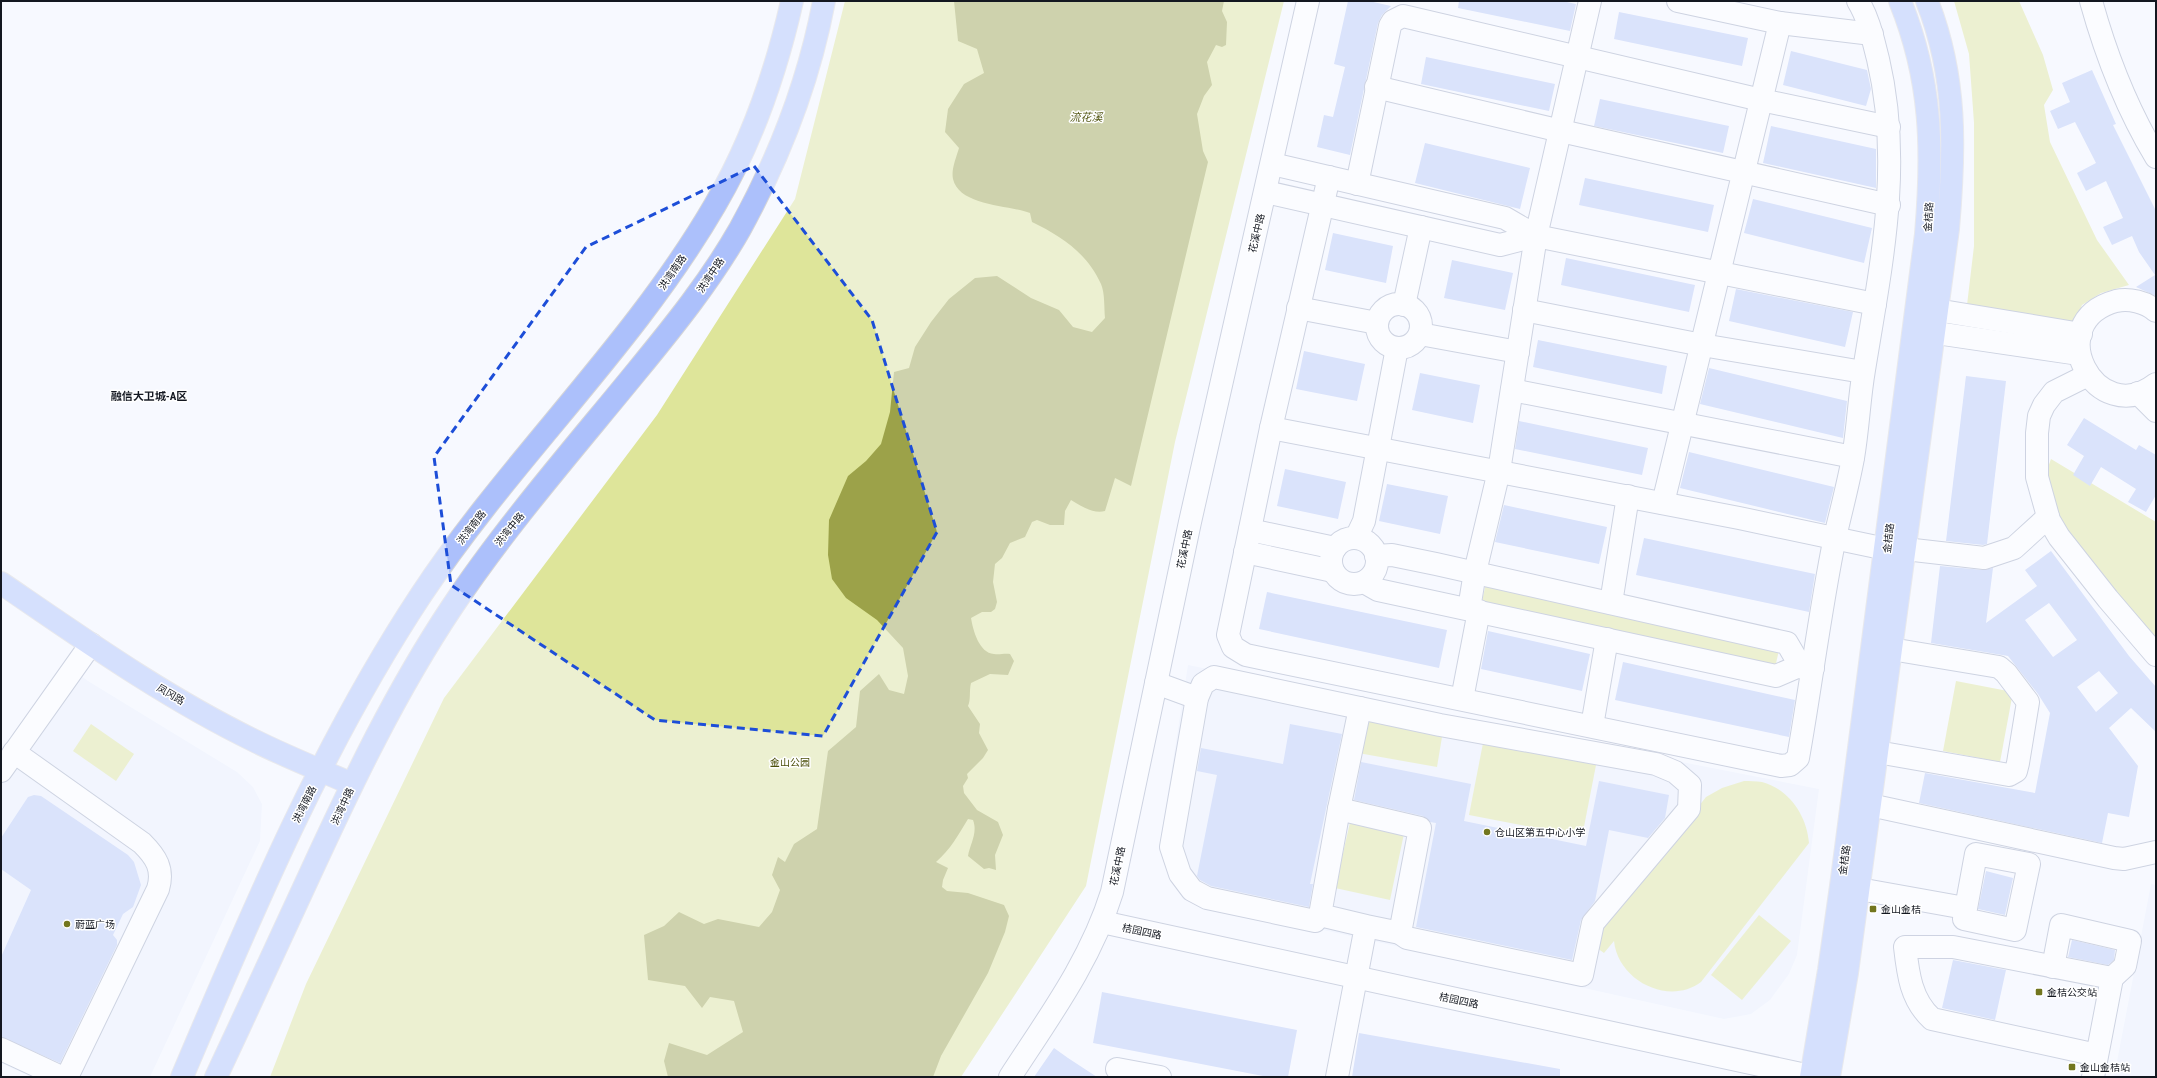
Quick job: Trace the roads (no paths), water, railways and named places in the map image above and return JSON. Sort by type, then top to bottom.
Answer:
[{"type":"main road","name":"洪湾南路","points":[[182,1077],[258,896],[380,660],[431,581],[470,528],[657,294],[716,203],[754,126],[771,84],[792,1]]},
{"type":"main road","name":"洪湾中路","points":[[216,1077],[352,784],[407,677],[477,569],[668,334],[697,294],[739,230],[774,162],[794,111],[809,64],[824,1]]},
{"type":"main road","name":"金桔路","points":[[1816,1077],[1829,970],[1895,549],[1927,308],[1930,134],[1922,69],[1913,37],[1900,1]]},
{"type":"main road","points":[[1927,1],[1934,18],[1953,113],[1952,186],[1927,308]]},
{"type":"main road","points":[[1816,1077],[1847,973],[1891,649],[1895,549]]},
{"type":"main road","name":"凤冈路","points":[[1,583],[91,644],[201,712],[255,741],[352,784]]},
{"type":"street","name":"花溪中路","points":[[1010,1077],[1085,958],[1102,922],[1112,892],[1190,522],[1266,192],[1308,1]]},
{"type":"street","points":[[1462,699],[1474,610],[1475,572],[1499,471],[1536,236],[1590,1]]},
{"type":"street","points":[[1678,1],[1780,23],[1872,34]]},
{"type":"street","points":[[1329,177],[1271,428],[1245,552],[1228,636],[1233,647],[1246,655],[1781,766],[1790,765],[1798,758],[1807,668],[1853,457],[1863,372],[1875,304],[1889,205],[1889,127],[1882,76],[1872,34],[1864,10],[1858,1]]},
{"type":"street","points":[[2091,1],[2115,73],[2133,115],[2156,157]]},
{"type":"street","points":[[1358,184],[1376,87],[1390,26],[1393,21],[1404,16],[1762,100],[1889,127]]},
{"type":"street","points":[[1663,503],[1780,23]]},
{"type":"street","points":[[1376,87],[1561,132],[1889,205]]},
{"type":"street","points":[[1272,164],[1505,218],[1536,236],[1719,274],[1875,304]]},
{"type":"street","points":[[1266,192],[1500,244],[1536,236]]},
{"type":"street","points":[[1404,305],[1421,227]]},
{"type":"street","points":[[2156,311],[2137,301],[2121,300],[2106,304],[2094,312],[2084,324],[2080,344],[2084,368],[2092,381],[2104,390],[2119,394],[2147,388],[2156,412]]},
{"type":"street","points":[[1404,305],[1416,313],[1421,326],[1420,334],[1411,345],[1397,348],[1384,342],[1377,330],[1377,322],[1384,310],[1390,306],[1404,305]]},
{"type":"street","points":[[1298,308],[1377,322]]},
{"type":"street","points":[[1927,308],[2080,344]]},
{"type":"street","points":[[1524,310],[1702,345],[1863,372]]},
{"type":"street","points":[[1924,331],[2080,344]]},
{"type":"street","points":[[1420,334],[1518,352]]},
{"type":"street","points":[[1356,538],[1364,521],[1397,348]]},
{"type":"street","points":[[2088,375],[2054,392],[2044,405],[2040,416],[2036,456],[2037,477],[2048,516],[2059,537],[2073,557],[2156,655]]},
{"type":"street","points":[[1512,390],[1682,425],[1853,457]]},
{"type":"street","points":[[1271,428],[1628,496],[1895,549],[1984,558],[2014,548],[2048,516]]},
{"type":"street","points":[[1611,603],[1628,496]]},
{"type":"street","points":[[1250,530],[1335,548]]},
{"type":"street","points":[[1356,538],[1370,545],[1376,556],[1376,567],[1373,574],[1364,582],[1352,584],[1344,582],[1338,578],[1333,571],[1331,558],[1335,548],[1342,541],[1356,538]]},
{"type":"street","points":[[1245,552],[1333,571]]},
{"type":"street","points":[[1376,556],[1392,555],[1475,572],[1787,643],[1807,668]]},
{"type":"street","points":[[1364,582],[1378,590],[1776,676],[1807,668]]},
{"type":"street","points":[[1592,726],[1607,639]]},
{"type":"street","points":[[1,771],[91,644]]},
{"type":"street","points":[[1877,752],[2009,775],[2016,771],[2028,702],[2006,673],[1999,667],[1891,649]]},
{"type":"street","points":[[1320,915],[1400,933],[1407,938],[1582,975],[1593,923],[1689,809],[1690,785],[1675,772],[1656,764],[1440,725],[1360,708],[1214,677],[1204,684],[1197,698],[1170,847],[1180,874],[1192,890],[1207,898],[1315,921],[1320,915],[1339,809],[1360,708]]},
{"type":"street","points":[[1156,683],[1197,698]]},
{"type":"street","points":[[14,752],[142,843],[153,853],[161,871],[161,880],[158,889],[67,1077]]},
{"type":"street","points":[[1870,805],[2114,858],[2124,859],[2156,852]]},
{"type":"street","points":[[1339,809],[1420,828],[1400,933]]},
{"type":"street","points":[[1859,889],[1965,908]]},
{"type":"street","name":"桔园四路","points":[[1102,922],[1816,1077]]},
{"type":"street","points":[[2053,967],[2061,925],[2130,941],[2125,966],[2112,978],[2093,1077]]},
{"type":"street","points":[[1337,1077],[1366,926]]},
{"type":"street","points":[[2097,1055],[1932,1019],[1922,1009],[1908,978],[1905,947],[1953,947],[2112,978]]},
{"type":"street","points":[[1,1049],[61,1077]]},
{"type":"street","points":[[1117,1068],[1160,1077]]},
{"type":"water","name":"流花溪","points":[[954,1],[1224,1],[1222,11],[1227,22],[1226,45],[1222,47],[1216,45],[1207,62],[1212,85],[1204,96],[1197,114],[1203,151],[1208,162],[1131,486],[1115,478],[1105,511],[1101,512],[1092,510],[1071,500],[1065,511],[1064,525],[1050,525],[1037,520],[1032,522],[1025,537],[1010,543],[1002,558],[995,564],[993,582],[997,602],[995,609],[991,612],[982,612],[971,618],[975,634],[984,650],[994,654],[1010,654],[1014,661],[1008,675],[990,674],[971,683],[968,706],[980,724],[979,733],[988,750],[983,758],[967,774],[968,778],[963,786],[964,793],[977,810],[998,822],[1003,835],[995,855],[996,870],[989,868],[984,869],[968,856],[975,829],[973,820],[968,819],[950,847],[936,862],[948,868],[942,887],[947,891],[968,893],[1004,905],[1009,916],[1005,932],[988,973],[941,1056],[933,1077],[668,1077],[664,1061],[669,1043],[707,1055],[743,1032],[734,1001],[710,997],[702,1008],[685,986],[648,980],[644,935],[664,926],[679,912],[704,924],[718,919],[759,927],[772,912],[780,890],[772,875],[778,857],[785,862],[794,844],[817,829],[828,751],[856,727],[860,691],[879,674],[889,690],[904,694],[908,676],[903,648],[877,620],[846,598],[832,579],[828,555],[829,520],[848,476],[866,461],[881,444],[890,412],[894,372],[909,368],[915,347],[931,322],[949,299],[975,278],[997,276],[1031,298],[1059,310],[1073,327],[1092,332],[1105,318],[1104,296],[1101,284],[1081,254],[1053,233],[1032,222],[1030,213],[974,200],[957,188],[953,179],[953,172],[959,148],[945,132],[948,109],[964,84],[984,73],[977,49],[958,41]]},
{"type":"place","name":"仓山区第五中心小学","points":[[1487,832]]},
{"type":"place","name":"金山金桔","points":[[1873,909]]},
{"type":"place","name":"蔚蓝广场","points":[[67,924]]},
{"type":"place","name":"金桔公交站","points":[[2039,992]]},
{"type":"place","name":"金山金桔站","points":[[2072,1067]]},
{"type":"district","name":"融信大卫城-A区","points":[[149,396]]},
{"type":"park label","name":"金山公园","points":[[790,762]]}]
